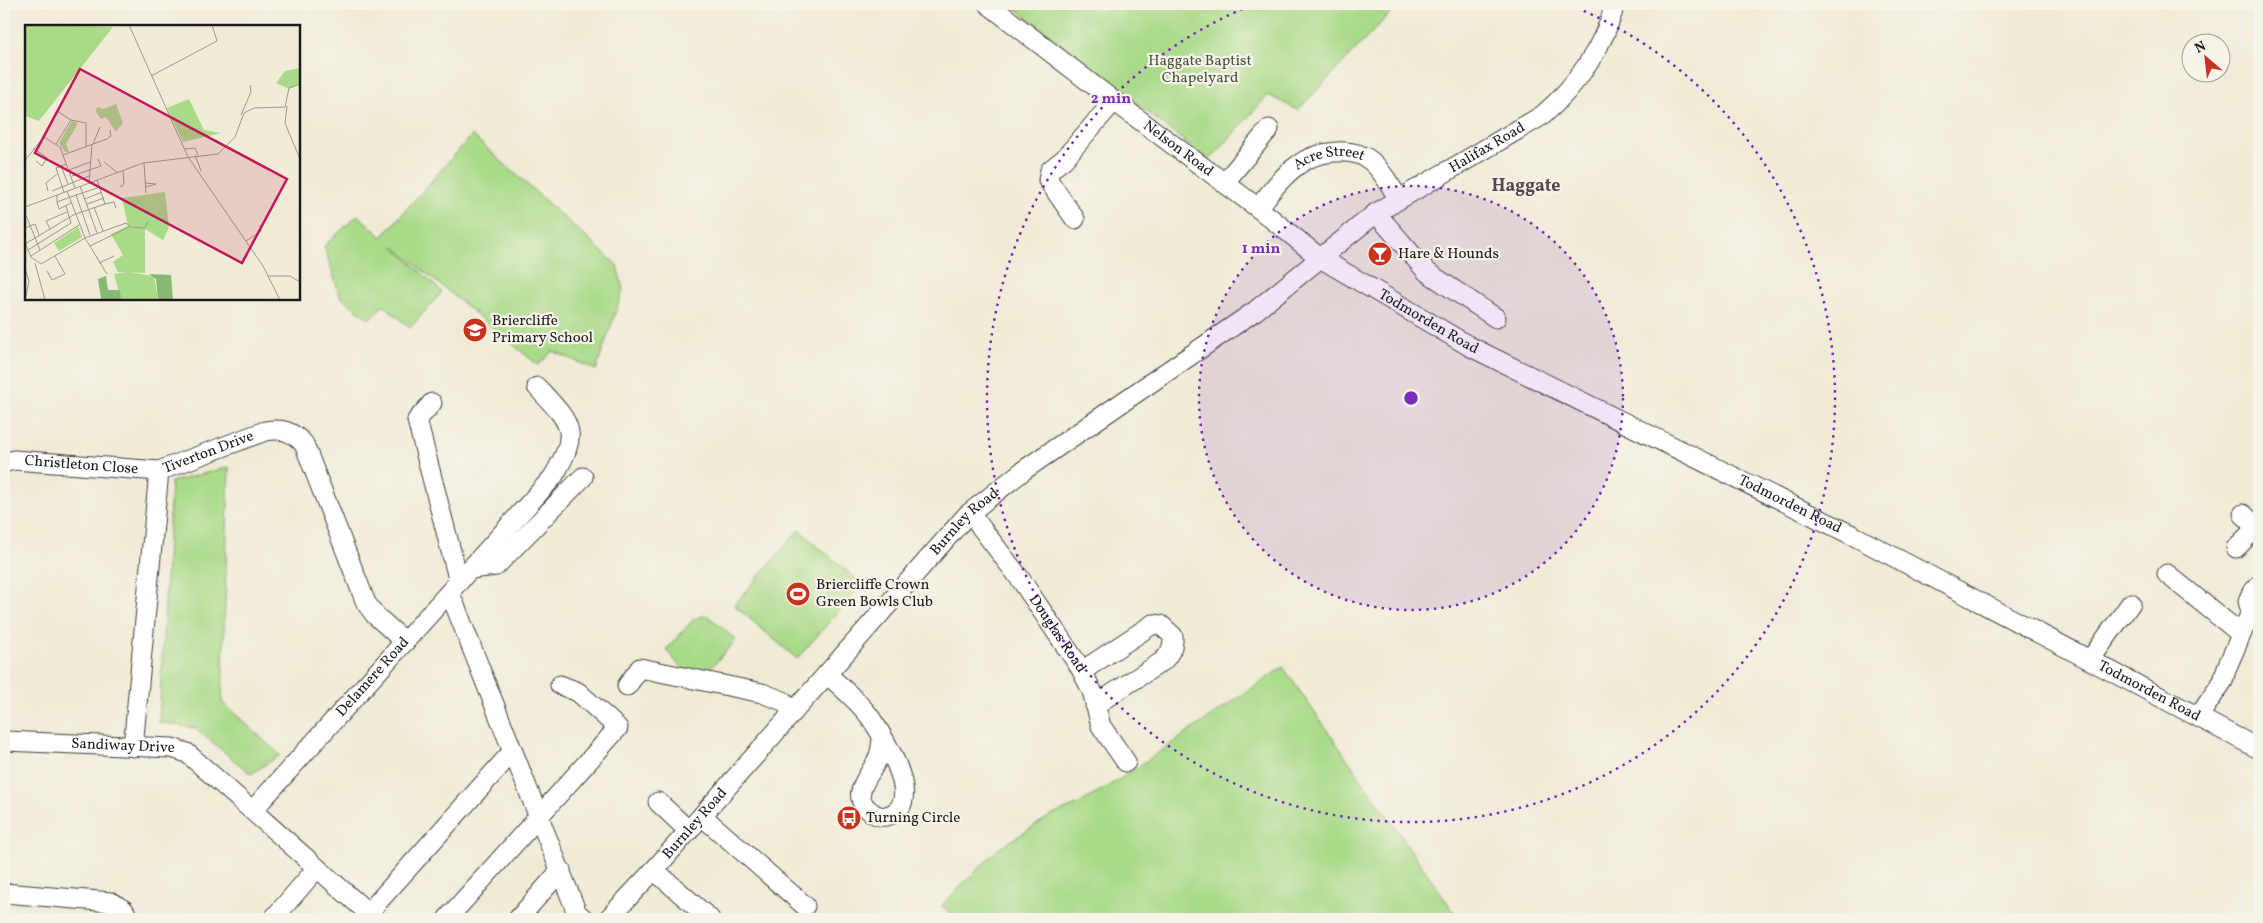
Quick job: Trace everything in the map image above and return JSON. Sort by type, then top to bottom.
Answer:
[{"type":"street","name":"Nelson Road","points":[[988,4],[1114,101],[1225,182],[1320,258]]},
{"type":"street","name":"Halifax Road","points":[[1320,258],[1376,213],[1543,115],[1563,98],[1585,68],[1611,19],[1615,4]]},
{"type":"street","points":[[1075,219],[1048,180],[1050,170],[1064,159],[1114,101]]},
{"type":"street","points":[[1225,182],[1268,129]]},
{"type":"street","name":"Acre Street","points":[[1258,208],[1298,164],[1318,155],[1340,152],[1360,155],[1371,161],[1382,173],[1399,199]]},
{"type":"street","points":[[1376,213],[1410,255],[1427,272],[1496,318]]},
{"type":"street","name":"Burnley Road","points":[[608,919],[689,831],[970,513],[1024,470],[1255,311],[1320,258]]},
{"type":"street","name":"Todmorden Road","points":[[1320,258],[1469,346],[1856,537],[2259,749]]},
{"type":"street","name":"Delamere Road","points":[[253,810],[553,477],[565,457],[570,442],[569,427],[562,414],[536,387]]},
{"type":"street","points":[[432,403],[417,420],[460,582],[513,751],[577,913],[584,919]]},
{"type":"street","name":"Tiverton Drive","points":[[133,746],[159,470],[265,431],[279,429],[297,437],[304,444],[366,603],[375,615],[405,642]]},
{"type":"street","name":"Christleton Close","points":[[4,463],[14,460],[159,470]]},
{"type":"street","points":[[460,582],[496,566],[584,477]]},
{"type":"street","name":"Douglas Road","points":[[970,513],[1021,580],[1082,671],[1092,691],[1101,726],[1126,762]]},
{"type":"street","points":[[2236,548],[2258,528],[2243,514]]},
{"type":"street","points":[[2167,574],[2241,634]]},
{"type":"street","points":[[2199,716],[2223,682],[2251,612],[2248,601],[2250,594],[2259,586]]},
{"type":"street","points":[[2090,660],[2131,603]]},
{"type":"street","points":[[1082,671],[1153,624],[1161,625],[1173,636],[1174,643],[1170,654],[1095,706]]},
{"type":"street","points":[[627,686],[640,668],[762,693],[783,701],[793,712]]},
{"type":"street","points":[[827,674],[854,699],[870,718],[882,739]]},
{"type":"street","points":[[447,919],[618,728],[578,692],[560,686]]},
{"type":"street","name":"Sandiway Drive","points":[[4,741],[172,748],[187,753],[372,916]]},
{"type":"street","points":[[372,916],[513,751]]},
{"type":"street","points":[[658,802],[689,831]]},
{"type":"street","points":[[702,816],[805,906]]},
{"type":"street","points":[[280,917],[318,868]]},
{"type":"street","points":[[518,919],[561,870]]},
{"type":"street","points":[[654,870],[706,918]]},
{"type":"street","points":[[4,893],[111,902],[124,910],[129,919]]},
{"type":"green space","name":"Haggate Baptist Chapelyard","points":[[1010,4],[1399,4],[1298,110],[1268,95],[1209,161]]},
{"type":"green space","points":[[472,135],[617,265],[623,290],[596,370],[553,351],[538,365],[393,246],[442,292],[410,328],[384,305],[369,319],[340,296],[324,246],[358,215],[382,237]]},
{"type":"green space","points":[[229,467],[222,702],[280,755],[251,774],[195,728],[159,722],[171,482]]},
{"type":"green space","name":"Briercliffe Crown Green Bowls Club","points":[[799,530],[862,584],[797,659],[734,605]]},
{"type":"green space","points":[[707,615],[736,640],[706,673],[684,671],[666,650],[694,619]]},
{"type":"green space","points":[[1283,667],[1459,919],[960,919],[941,906],[998,849],[1050,816],[1079,804],[1123,777]]},
{"type":"place","name":"Hare & Hounds","points":[[1380,254]]},
{"type":"place","name":"Briercliffe Primary School","points":[[475,330]]},
{"type":"place","name":"Briercliffe Crown Green Bowls Club","points":[[798,594]]},
{"type":"place","name":"Turning Circle","points":[[849,818]]},
{"type":"district","name":"Haggate","points":[[1526,186]]}]
